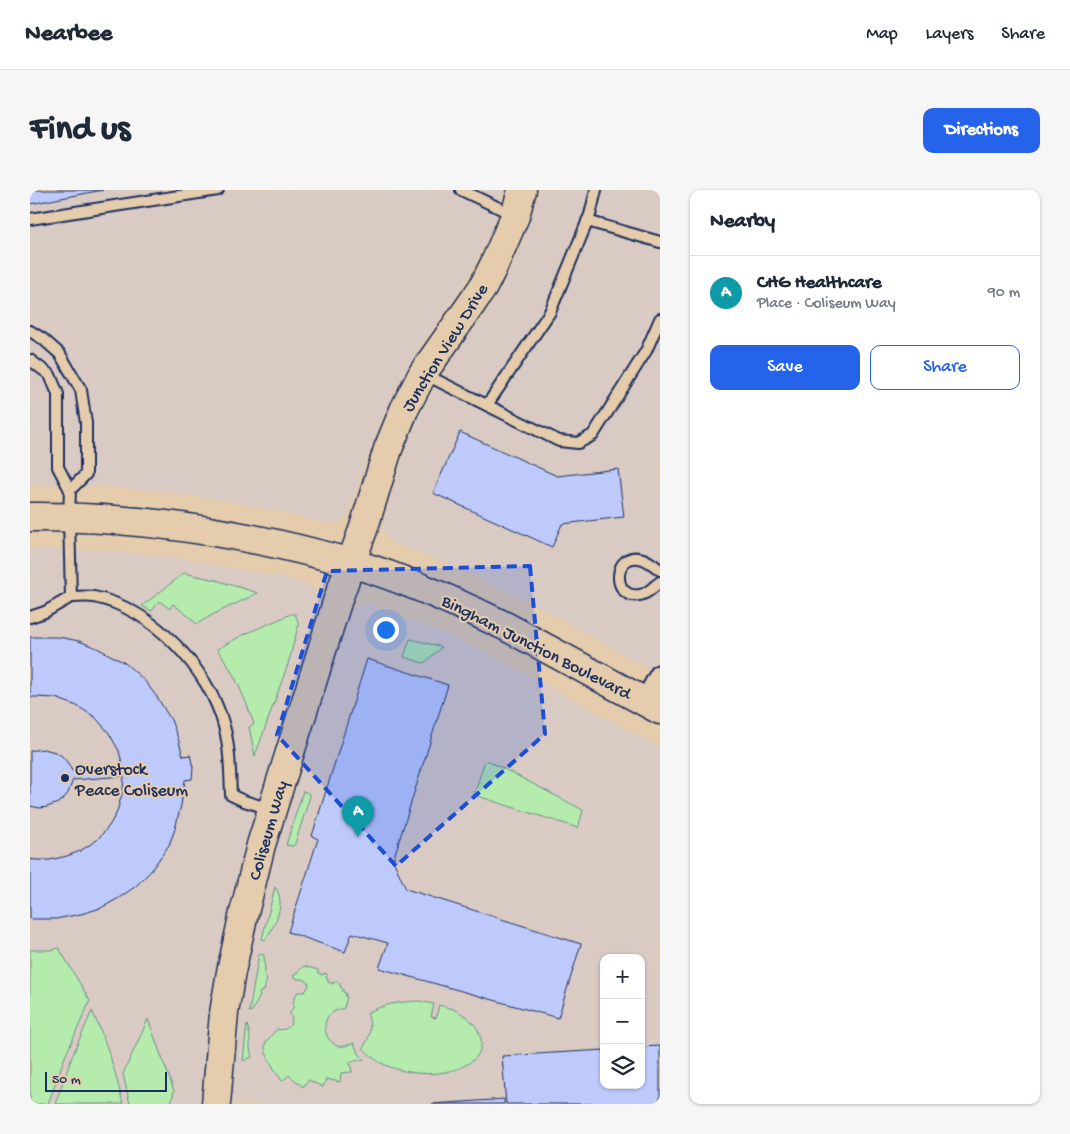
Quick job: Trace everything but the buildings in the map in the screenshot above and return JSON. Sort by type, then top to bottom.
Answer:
[{"type":"street","name":"Junction View Drive","points":[[351,563],[388,449],[404,410],[423,373],[483,286],[515,216],[522,190]]},
{"type":"street","name":"Bingham Junction Boulevard","points":[[30,517],[69,517],[148,522],[216,532],[289,547],[351,563],[431,592],[474,611],[653,706]]},
{"type":"street","name":"Coliseum Way","points":[[216,1104],[224,1013],[236,944],[261,845],[351,563]]},
{"type":"street","points":[[653,706],[660,675]]},
{"type":"lane","points":[[30,219],[218,190]]},
{"type":"lane","points":[[460,190],[515,216]]},
{"type":"lane","points":[[487,405],[550,312],[587,221],[596,190]]},
{"type":"lane","points":[[587,221],[660,242]]},
{"type":"lane","points":[[423,373],[559,441],[578,443],[593,436],[646,351],[660,319]]},
{"type":"lane","points":[[30,331],[43,339],[60,354],[81,390],[86,423],[86,474],[70,490]]},
{"type":"lane","points":[[30,360],[50,375],[58,394],[58,467],[70,490],[71,596]]},
{"type":"lane","points":[[660,570],[643,559],[631,558],[622,566],[618,578],[623,589],[634,595],[646,593],[660,582]]},
{"type":"lane","points":[[30,617],[45,612],[71,596],[93,597],[117,605],[152,624],[179,648],[192,663],[209,689],[225,727],[229,749],[230,795],[272,809]]},
{"type":"highlighted area","points":[[530,566],[545,734],[396,866],[277,735],[327,571]]},
{"type":"shaded area","points":[[30,190],[504,190],[492,229],[474,267],[461,289],[420,347],[389,403],[370,450],[348,515],[341,522],[328,524],[224,500],[161,491],[111,487],[30,485]]},
{"type":"shaded area","points":[[540,190],[660,190],[660,675],[526,600],[445,563],[393,543],[387,538],[383,530],[384,518],[409,440],[423,408],[455,355],[489,309],[502,286],[516,259]]},
{"type":"shaded area","points":[[30,549],[103,550],[188,559],[279,577],[308,585],[316,590],[320,599],[320,608],[233,891],[211,1003],[202,1104],[30,1104]]},
{"type":"shaded area","points":[[369,604],[443,633],[490,655],[660,748],[660,1104],[231,1104],[243,994],[256,926],[270,869],[348,618],[354,609]]},
{"type":"green space","points":[[184,573],[216,580],[258,593],[197,624],[173,604],[170,609],[159,601],[152,611],[142,606]]},
{"type":"green space","points":[[295,614],[298,627],[288,664],[255,756],[249,727],[254,724],[247,704],[229,667],[217,649],[245,634]]},
{"type":"green space","points":[[410,639],[442,647],[424,663],[404,657]]},
{"type":"green space","points":[[486,761],[583,810],[578,828],[474,795]]},
{"type":"green space","points":[[303,791],[310,796],[295,844],[293,846],[286,845]]},
{"type":"green space","points":[[275,887],[280,900],[280,907],[276,921],[265,940],[262,939]]},
{"type":"green space","points":[[59,948],[90,1001],[64,1059],[48,1104],[30,1104],[30,950],[52,950]]},
{"type":"green space","points":[[259,954],[264,955],[264,976],[267,978],[264,991],[261,991],[252,1011],[249,1012]]},
{"type":"green space","points":[[304,966],[318,970],[318,973],[323,975],[324,973],[327,974],[328,982],[340,983],[339,985],[347,997],[344,1008],[329,1015],[325,1024],[326,1033],[330,1041],[338,1046],[354,1043],[359,1054],[364,1059],[350,1062],[352,1072],[341,1073],[340,1082],[326,1079],[323,1087],[308,1080],[303,1087],[289,1075],[282,1081],[265,1049],[267,1041],[277,1029],[281,1030],[290,1026],[292,1020],[290,1013],[293,1008],[294,998],[298,992],[304,992],[309,985],[307,981],[293,976]]},
{"type":"green space","points":[[418,1001],[434,1004],[431,1017],[436,1018],[439,1005],[455,1010],[466,1016],[473,1023],[481,1038],[481,1046],[479,1053],[473,1060],[454,1070],[422,1074],[390,1067],[381,1063],[363,1048],[370,1031],[367,1013],[379,1007]]},
{"type":"green space","points":[[92,1011],[110,1057],[123,1104],[55,1104],[73,1054]]},
{"type":"green space","points":[[148,1019],[174,1091],[171,1104],[130,1104],[123,1074]]},
{"type":"green space","points":[[247,1025],[252,1057],[243,1061]]},
{"type":"place","name":"Overstock Peace Coliseum","points":[[65,778]]},
{"type":"place","name":"CHG Healthcare","points":[[358,837]]}]
